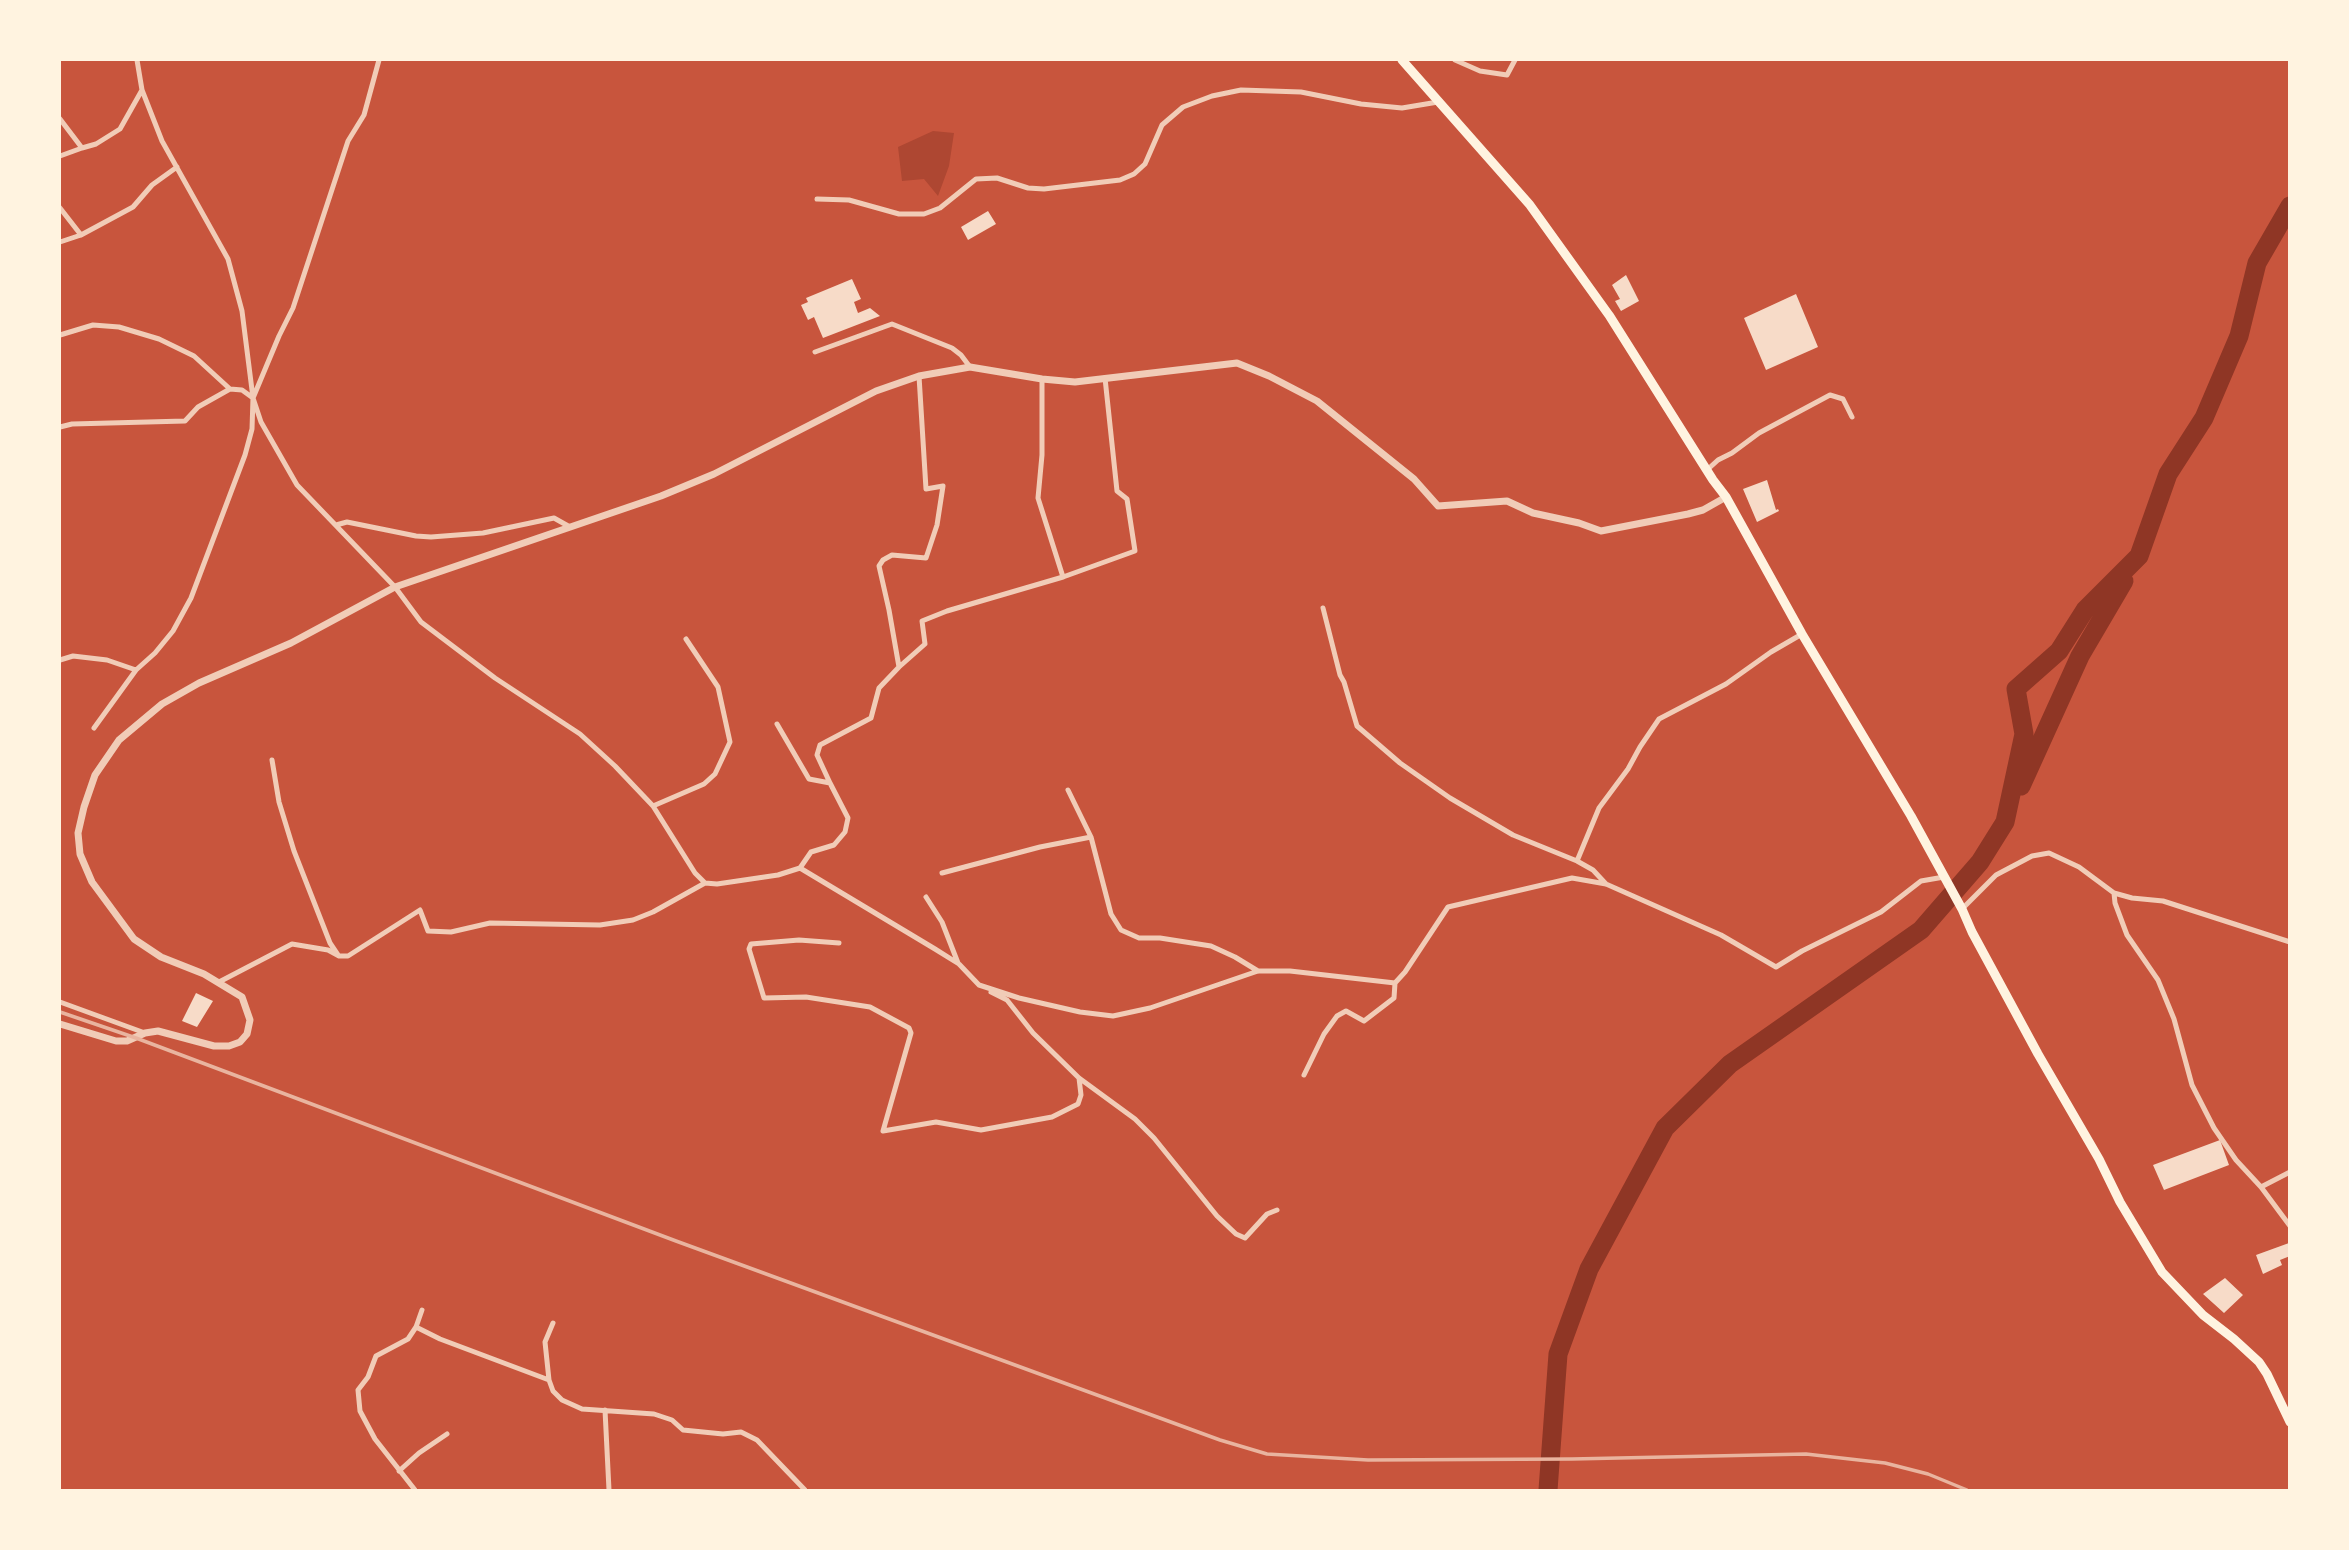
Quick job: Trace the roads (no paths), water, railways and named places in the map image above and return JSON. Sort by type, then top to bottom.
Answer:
[{"type":"main road","points":[[1402,60],[1530,205],[1609,315],[1726,497],[1802,634],[1911,816],[2038,1054],[2162,1272],[2203,1315],[2259,1362],[2290,1422]]},
{"type":"street","points":[[94,728],[136,670],[173,631],[191,598],[245,455],[252,429],[253,398],[242,311],[228,259],[162,141],[142,90],[137,60]]},
{"type":"street","points":[[253,398],[293,308],[348,141],[364,115],[379,60]]},
{"type":"street","points":[[1455,60],[1480,71],[1507,75],[1515,60]]},
{"type":"street","points":[[60,156],[96,144],[120,130],[142,90]]},
{"type":"street","points":[[817,199],[849,200],[899,214],[924,214],[940,208],[976,179],[997,178],[1028,188],[1044,189],[1120,180],[1134,174],[1146,164],[1162,125],[1183,107],[1212,96],[1241,90],[1300,92],[1361,104],[1402,108],[1439,102]]},
{"type":"street","points":[[60,120],[82,148]]},
{"type":"street","points":[[60,242],[81,236],[133,207],[152,185],[177,167]]},
{"type":"street","points":[[60,208],[81,236]]},
{"type":"street","points":[[815,352],[892,324],[953,348],[970,367]]},
{"type":"street","points":[[60,335],[93,326],[119,327],[159,339],[194,356],[230,389]]},
{"type":"street","points":[[60,1024],[116,1041],[127,1041],[158,1031],[214,1046],[229,1046],[240,1042],[247,1034],[250,1020],[242,997],[219,982],[161,957],[134,939],[92,882],[80,854],[78,833],[94,775],[119,740],[162,704],[199,683],[291,643],[395,587],[661,496],[704,478],[876,391],[919,376],[970,367],[1074,382],[1237,363],[1317,401],[1414,479],[1438,506],[1507,501],[1533,513],[1579,523],[1601,531],[1703,510],[1726,497]]},
{"type":"street","points":[[899,667],[879,566],[883,559],[892,555],[926,558],[937,525],[943,486],[926,489],[919,376]]},
{"type":"street","points":[[219,982],[292,944],[348,956],[420,911],[428,931],[451,932],[490,923],[600,925],[634,920],[705,883],[718,884],[778,875],[800,868],[811,852],[834,845],[845,832],[848,818],[817,755],[820,744],[871,718],[879,688],[925,644],[922,621],[1017,589],[1063,577],[1135,551],[1127,499],[1117,491],[1105,378]]},
{"type":"street","points":[[1042,379],[1042,455],[1038,499],[1063,577]]},
{"type":"street","points":[[60,427],[72,424],[186,421],[198,407],[230,389],[242,390],[253,398],[261,422],[297,485],[395,587],[421,622],[495,678],[580,734],[615,766],[653,807],[695,873],[705,883]]},
{"type":"street","points":[[1707,470],[1759,433],[1830,395],[1843,399],[1852,417]]},
{"type":"street","points":[[336,525],[347,522],[431,537],[482,533],[554,518],[569,527]]},
{"type":"street","points":[[1323,608],[1340,675],[1357,726],[1400,763],[1450,798],[1513,835],[1577,861],[1593,870],[1606,884]]},
{"type":"street","points":[[1577,861],[1599,808],[1628,769],[1659,719],[1726,684],[1802,634]]},
{"type":"street","points":[[653,807],[704,784],[715,774],[730,742],[718,687],[686,639]]},
{"type":"street","points":[[60,660],[73,656],[107,660],[136,670]]},
{"type":"street","points":[[777,724],[809,779],[830,783]]},
{"type":"street","points":[[272,760],[279,802],[294,851],[330,943],[339,956]]},
{"type":"street","points":[[1068,790],[1091,837],[1111,914],[1121,930],[1139,938],[1160,938],[1211,946],[1258,971]]},
{"type":"street","points":[[942,873],[1091,837]]},
{"type":"street","points":[[1962,909],[1996,875],[2032,856],[2049,853],[2079,867],[2114,892],[2132,898],[2163,901],[2290,942]]},
{"type":"street","points":[[800,868],[959,964],[979,985],[1007,1000],[1033,1033],[1079,1078],[1135,1119],[1154,1138],[1217,1216],[1236,1234],[1245,1238],[1267,1214],[1277,1210]]},
{"type":"street","points":[[1304,1075],[1324,1034],[1337,1016],[1346,1012],[1364,1021],[1394,998],[1395,983],[1448,907],[1572,878],[1606,884],[1721,935],[1776,967],[1802,951],[1881,912],[1921,881],[1944,877]]},
{"type":"street","points":[[2114,892],[2115,903],[2127,934],[2158,980],[2174,1019],[2192,1086],[2221,1139],[2236,1160],[2261,1186],[2290,1226]]},
{"type":"street","points":[[926,897],[942,922],[959,964]]},
{"type":"street","points":[[839,943],[799,940],[751,944],[749,948],[764,998],[806,997],[870,1007],[909,1028],[911,1033],[883,1131],[936,1122],[981,1130],[1052,1117],[1078,1104],[1081,1095],[1079,1078]]},
{"type":"street","points":[[979,985],[1019,998],[1080,1012],[1113,1016],[1150,1008],[1258,971],[1290,971],[1395,983]]},
{"type":"street","points":[[60,1002],[145,1033]]},
{"type":"street","points":[[2261,1186],[2290,1172]]},
{"type":"street","points":[[415,1490],[375,1439],[360,1411],[358,1390],[368,1377],[376,1356],[408,1339],[422,1310]]},
{"type":"street","points":[[553,1323],[545,1342],[548,1380],[553,1391],[562,1400],[582,1409],[654,1414],[673,1420],[683,1430],[701,1433],[741,1432],[757,1440],[805,1490]]},
{"type":"street","points":[[416,1327],[440,1339],[548,1380]]},
{"type":"street","points":[[605,1410],[609,1490]]},
{"type":"street","points":[[399,1471],[447,1434]]},
{"type":"waterway","points":[[1548,1490],[1558,1354],[1589,1269],[1665,1128],[1730,1064],[1921,930],[1980,862],[2005,822],[2024,734],[2016,689],[2059,651],[2085,610],[2139,556],[2168,474],[2204,418],[2239,336],[2257,263],[2290,206]]},
{"type":"waterway","points":[[2021,786],[2080,656],[2124,581]]},
{"type":"railway","points":[[60,1012],[136,1038],[676,1241],[1220,1440],[1267,1454],[1368,1460],[1806,1454],[1885,1463],[1928,1474],[1967,1490]]}]
